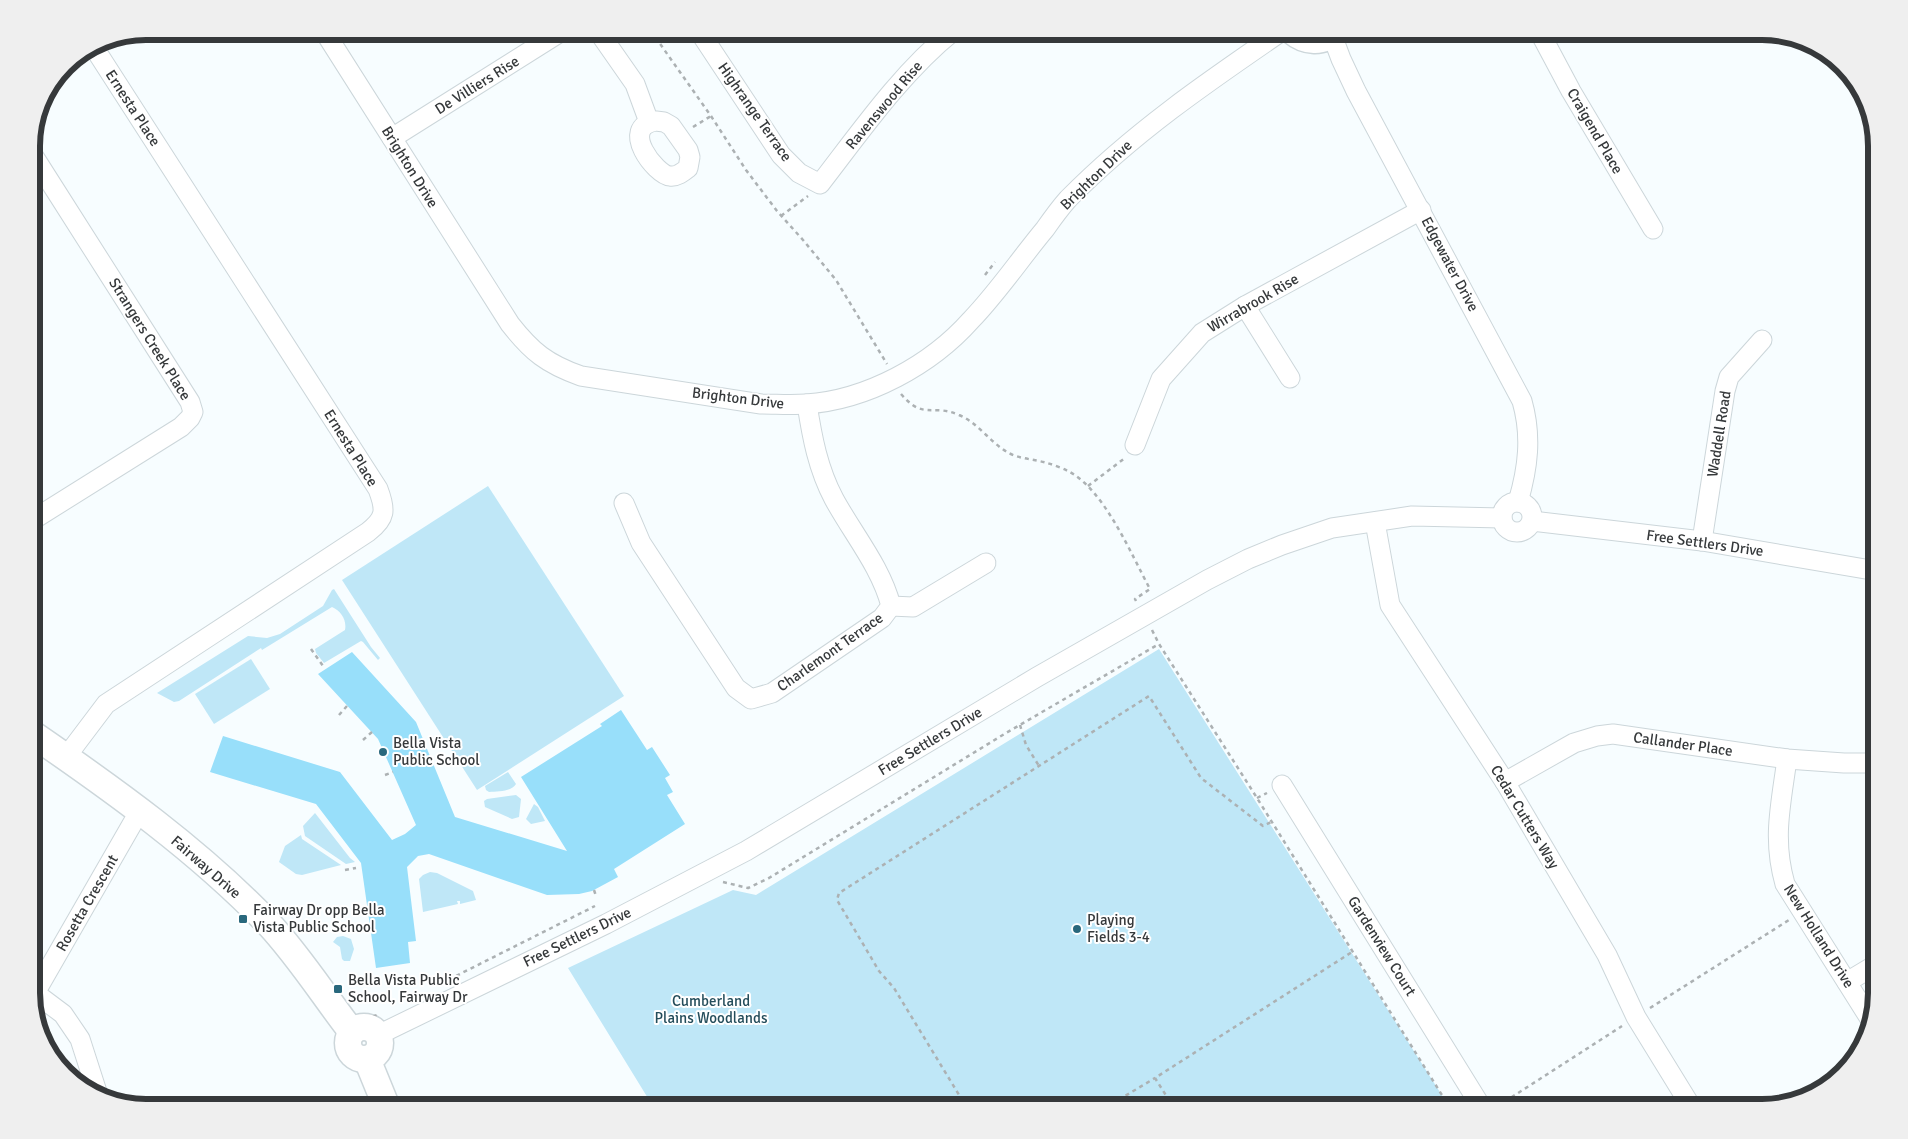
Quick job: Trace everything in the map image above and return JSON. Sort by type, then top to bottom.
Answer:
[{"type":"street","name":"Brighton Drive","points":[[330,40],[510,324],[539,355],[558,368],[581,376],[761,404],[808,404],[840,398],[878,386],[941,349],[972,320],[1067,200],[1152,123],[1195,90],[1269,40]]},
{"type":"street","name":"De Villiers Rise","points":[[392,138],[548,40]]},
{"type":"street","points":[[604,40],[635,84],[649,122]]},
{"type":"street","name":"Highrange Terrace","points":[[705,40],[781,154],[799,173],[820,184]]},
{"type":"street","name":"Ravenswood Rise","points":[[820,184],[869,121],[924,57],[943,40]]},
{"type":"street","name":"Edgewater Drive","points":[[1335,40],[1341,59],[1356,91],[1522,401],[1529,429],[1529,446],[1524,483],[1518,502]]},
{"type":"street","name":"Craigend Place","points":[[1544,40],[1653,229]]},
{"type":"street","name":"Ernesta Place","points":[[66,757],[106,704],[368,532],[378,524],[383,516],[384,508],[378,489],[97,52]]},
{"type":"street","name":"Strangers Creek Place","points":[[40,165],[190,402],[194,412],[181,427],[40,516]]},
{"type":"street","name":"Wirrabrook Rise","points":[[1135,445],[1161,379],[1202,334],[1245,306],[1421,210]]},
{"type":"street","points":[[1245,306],[1290,378]]},
{"type":"street","name":"Waddell Road","points":[[1702,541],[1725,391],[1729,377],[1762,340]]},
{"type":"street","name":"Charlemont Terrace","points":[[624,503],[641,543],[736,688],[751,699],[772,693],[882,618],[890,606],[886,587],[833,498],[822,473],[814,445],[808,404]]},
{"type":"street","points":[[1518,502],[1528,507],[1531,511],[1532,521],[1526,529],[1517,532],[1508,529],[1502,518],[1506,506],[1518,502]]},
{"type":"street","name":"Free Settlers Drive","points":[[368,1024],[606,924],[746,851],[1037,676],[1207,580],[1248,559],[1332,528],[1412,516],[1502,518]]},
{"type":"street","name":"Free Settlers Drive","points":[[1532,521],[1702,541],[1868,569]]},
{"type":"street","name":"Cedar Cutters Way","points":[[1375,522],[1390,605],[1505,782],[1607,954],[1636,1016],[1687,1099]]},
{"type":"street","points":[[890,606],[913,607],[986,563]]},
{"type":"street","name":"Callander Place","points":[[1505,782],[1574,743],[1597,736],[1613,734],[1787,759],[1868,763]]},
{"type":"street","name":"Fairway Drive","points":[[40,739],[211,868],[269,925],[299,960],[368,1024]]},
{"type":"street","name":"New Holland Drive","points":[[1787,759],[1778,824],[1779,863],[1785,884],[1866,1012]]},
{"type":"street","name":"Gardenview Court","points":[[1282,785],[1476,1099]]},
{"type":"street","name":"Rosetta Crescent","points":[[40,984],[139,812]]},
{"type":"street","points":[[1847,982],[1868,969]]},
{"type":"street","name":"Rosetta Crescent","points":[[40,997],[63,1014],[80,1039],[95,1086]]},
{"type":"street","points":[[368,1024],[347,1041],[349,1051],[356,1058],[366,1059],[384,1099]]},
{"type":"path","points":[[657,40],[711,116],[746,170],[781,216],[836,280],[886,363]]},
{"type":"path","points":[[692,128],[711,116]]},
{"type":"path","points":[[781,216],[810,195],[820,184]]},
{"type":"path","points":[[900,392],[911,404],[923,410],[946,410],[961,415],[1007,453],[1048,463],[1070,472],[1088,486],[1105,506],[1150,589],[1135,599]]},
{"type":"path","points":[[1088,486],[1126,457],[1135,445]]},
{"type":"path","points":[[1159,644],[1444,1099]]},
{"type":"path","points":[[311,649],[323,666]]},
{"type":"path","points":[[962,1099],[894,988],[879,971],[837,900],[839,893],[1149,696],[1201,778],[1263,826],[1272,822]]},
{"type":"path","points":[[339,715],[347,706]]},
{"type":"path","points":[[1020,725],[1026,744],[1039,766]]},
{"type":"path","points":[[363,740],[372,732]]},
{"type":"path","points":[[385,775],[393,772]]},
{"type":"path","points":[[345,870],[356,868]]},
{"type":"path","points":[[594,890],[596,896]]},
{"type":"path","points":[[434,987],[595,906]]},
{"type":"path","points":[[1120,1099],[1352,952]]},
{"type":"path","points":[[1156,1078],[1169,1099]]},
{"type":"green space","points":[[488,486],[624,696],[477,790],[342,580]]},
{"type":"green space","points":[[334,589],[380,658],[378,660],[361,641],[324,663],[315,649],[345,630],[343,616],[332,607],[262,650],[261,648],[179,701],[174,702],[157,693],[248,636],[267,638],[280,634],[323,606]]},
{"type":"green space","name":"Cumberland Plains Woodlands","points":[[1159,649],[1444,1099],[648,1099],[568,968],[733,890],[756,895]]},
{"type":"green space","points":[[251,659],[270,689],[214,724],[195,694]]},
{"type":"green space","points":[[508,772],[516,784],[514,787],[500,791],[489,792],[486,790],[485,786]]},
{"type":"green space","points":[[516,795],[521,799],[519,817],[512,819],[485,807],[484,801],[487,799]]},
{"type":"green space","points":[[534,804],[538,807],[545,821],[531,824],[526,819]]},
{"type":"green space","points":[[315,813],[355,862],[346,864],[305,836],[303,826]]},
{"type":"green space","points":[[301,835],[302,839],[341,865],[302,875],[296,874],[279,862],[285,846]]},
{"type":"green space","points":[[430,872],[437,873],[473,891],[476,900],[460,904],[460,901],[457,901],[458,904],[423,912],[419,879]]},
{"type":"green space","points":[[343,936],[351,939],[354,949],[350,961],[342,959],[340,947],[333,942],[337,937]]},
{"type":"building","points":[[352,652],[416,722],[455,817],[567,851],[521,777],[602,726],[600,724],[621,710],[647,750],[652,747],[670,775],[665,778],[673,792],[667,795],[685,824],[614,869],[618,877],[592,891],[579,894],[547,895],[429,854],[418,856],[407,867],[416,941],[408,942],[410,963],[376,968],[361,863],[316,804],[210,772],[223,736],[340,772],[392,840],[405,834],[416,825],[378,739],[318,674]]},
{"type":"place","name":"Bella Vista Public School","points":[[383,752]]},
{"type":"place","name":"Fairway Dr opp Bella Vista Public School","points":[[243,919]]},
{"type":"place","name":"Playing Fields 3-4","points":[[1077,929]]},
{"type":"place","name":"Bella Vista Public School, Fairway Dr","points":[[338,989]]}]
